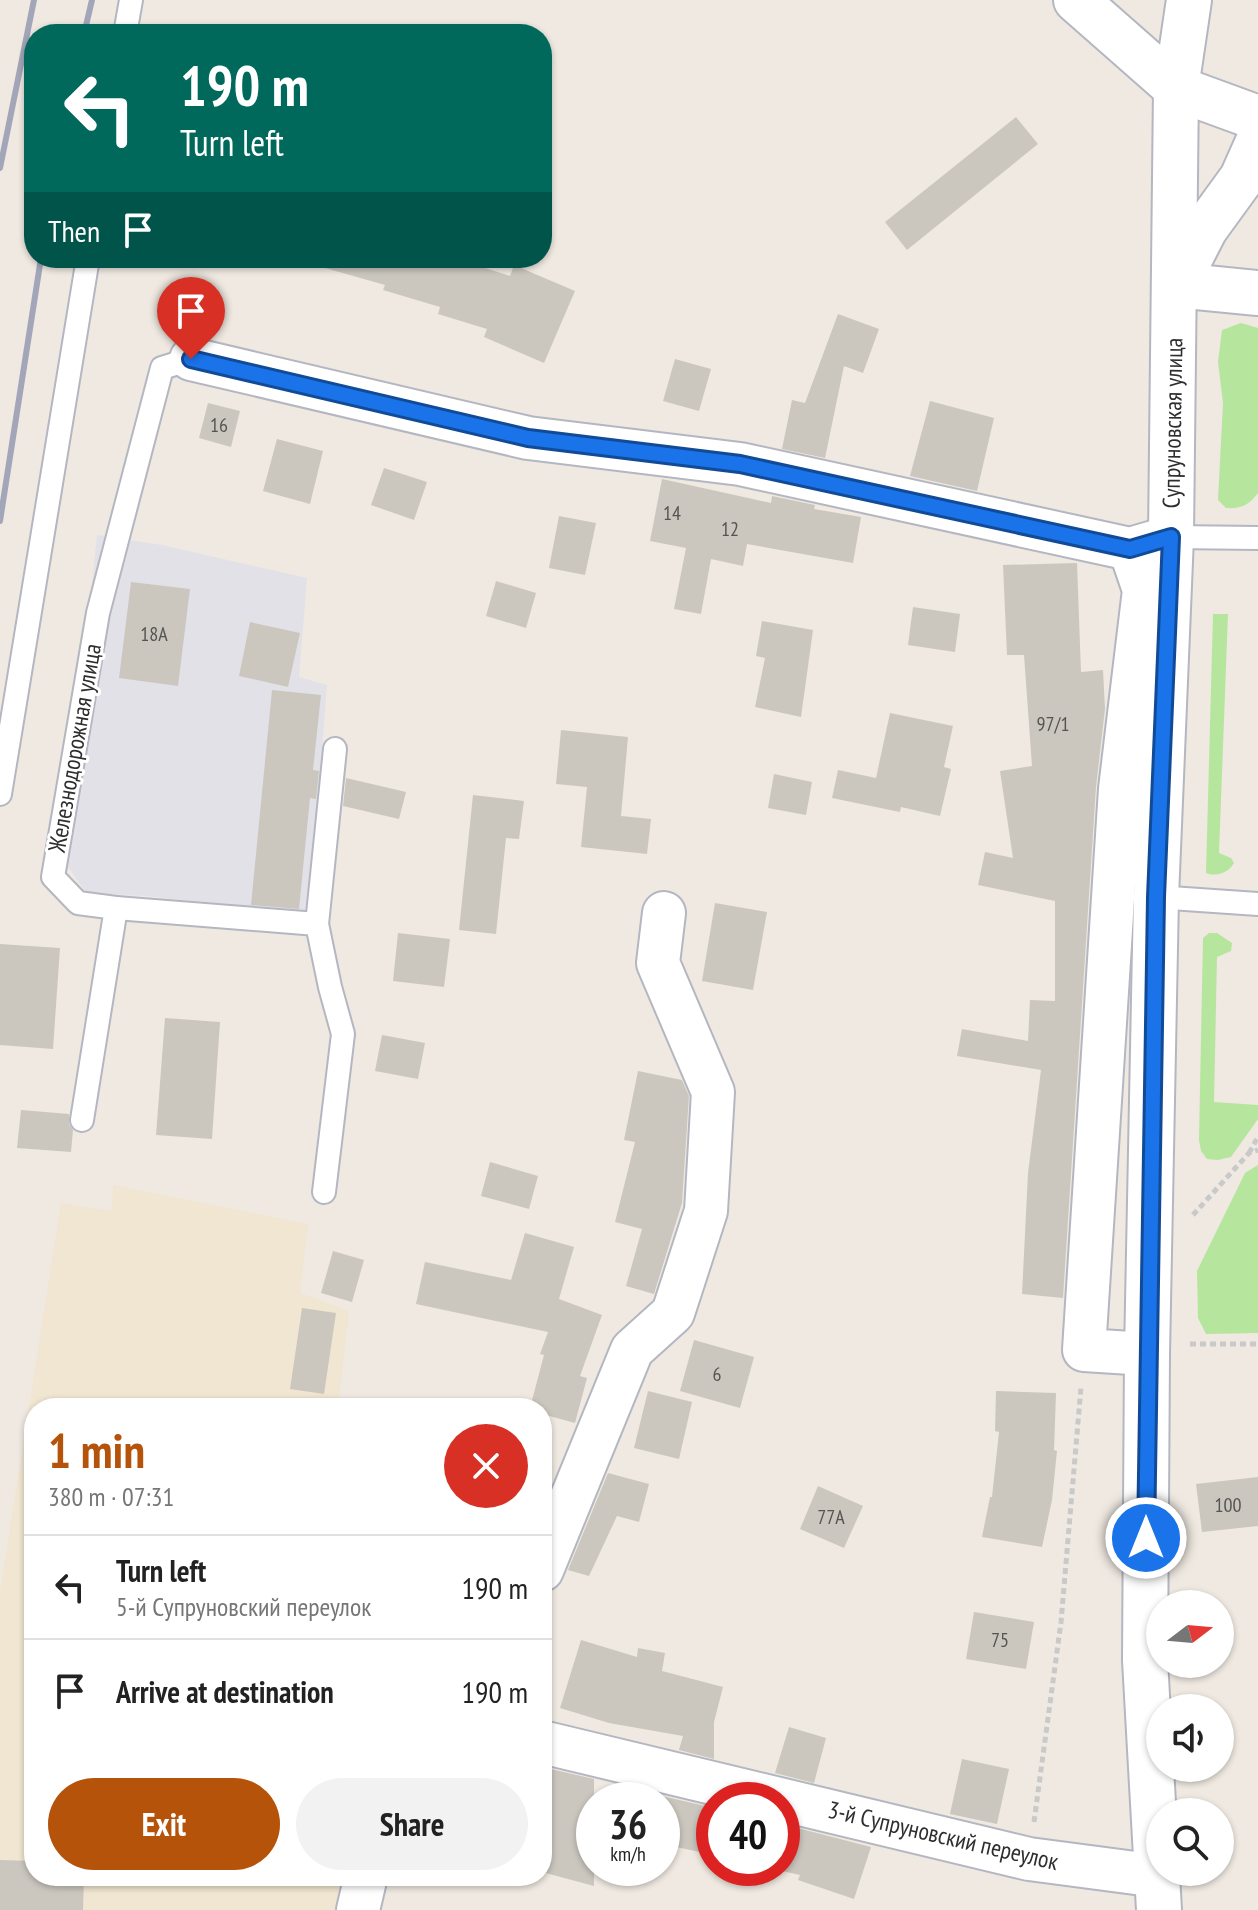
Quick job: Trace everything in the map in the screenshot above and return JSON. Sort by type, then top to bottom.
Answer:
[{"type":"street","points":[[1090,11],[1126,27],[1150,22],[1172,9],[1176,0]]},
{"type":"street","name":"Супруновская улица","points":[[1159,1893],[1145,1660],[1147,1354],[1156,897],[1171,537],[1176,88],[1189,0]]},
{"type":"street","points":[[1090,11],[1176,88],[1258,118]]},
{"type":"street","points":[[1258,142],[1242,178],[1205,229],[1176,285],[1258,293]]},
{"type":"street","points":[[191,359],[528,438],[740,464],[1130,549],[1171,537]]},
{"type":"street","points":[[1130,549],[1144,590],[1120,789],[1084,1350],[1147,1354]]},
{"type":"street","points":[[552,1546],[632,1350],[673,1313],[706,1211],[713,1092],[658,963],[664,913]]},
{"type":"street","name":"3-й Супруновский переулок","points":[[552,1744],[1159,1893]]},
{"type":"street","points":[[358,1910],[364,1886]]},
{"type":"lane","points":[[127,24],[131,0]]},
{"type":"lane","points":[[0,794],[86,268]]},
{"type":"lane","name":"Железнодорожная улица","points":[[116,908],[78,903],[53,877],[98,613],[154,398],[162,368],[191,359]]},
{"type":"lane","points":[[1171,537],[1258,538]]},
{"type":"lane","points":[[324,1192],[343,1034],[317,924],[335,749]]},
{"type":"lane","points":[[1156,897],[1258,904]]},
{"type":"lane","points":[[82,1120],[116,908],[317,924]]},
{"type":"path","points":[[1193,1215],[1249,1153],[1258,1137]]},
{"type":"path","points":[[1249,1153],[1258,1150]]},
{"type":"path","points":[[1190,1344],[1258,1344]]},
{"type":"path","points":[[1029,1859],[1061,1622],[1084,1350]]},
{"type":"shaded area","points":[[97,535],[162,545],[307,578],[299,677],[327,685],[309,915],[146,896],[86,893],[65,862]]},
{"type":"shaded area","points":[[113,1185],[308,1224],[300,1293],[349,1311],[339,1398],[30,1398],[61,1203],[112,1211]]},
{"type":"shaded area","points":[[24,1439],[24,1886],[342,1886],[336,1910],[0,1910],[0,1592]]},
{"type":"green space","points":[[1241,323],[1258,328],[1258,493],[1244,505],[1226,508],[1218,500],[1223,403],[1218,362],[1222,330]]},
{"type":"green space","points":[[1213,614],[1228,614],[1219,853],[1231,858],[1234,863],[1225,872],[1214,875],[1206,873]]},
{"type":"green space","points":[[1209,933],[1217,933],[1232,943],[1231,951],[1217,957],[1214,1102],[1258,1105],[1258,1119],[1231,1157],[1218,1160],[1207,1159],[1201,1151],[1199,1140],[1203,938]]},
{"type":"green space","points":[[1258,1165],[1258,1333],[1206,1334],[1198,1318],[1197,1271],[1245,1173]]},
{"type":"building","points":[[1016,117],[1038,144],[907,250],[885,222]]},
{"type":"building","points":[[325,268],[485,268],[510,276],[513,268],[521,268],[575,291],[544,363],[484,337],[487,329],[438,314],[440,307],[383,290],[385,285]]},
{"type":"building","points":[[838,314],[879,329],[863,373],[844,366],[825,458],[782,449],[792,400],[805,403]]},
{"type":"building","points":[[675,359],[711,369],[699,411],[663,401]]},
{"type":"building","points":[[930,401],[994,418],[977,491],[910,476]]},
{"type":"building","points":[[208,403],[240,411],[231,447],[199,438]]},
{"type":"building","points":[[277,439],[323,451],[310,504],[263,491]]},
{"type":"building","points":[[384,468],[427,482],[414,520],[371,505]]},
{"type":"building","points":[[662,479],[771,503],[772,496],[815,505],[814,509],[861,517],[853,563],[747,544],[743,566],[711,559],[701,614],[674,609],[686,548],[650,541]]},
{"type":"building","points":[[559,516],[596,523],[585,575],[549,568]]},
{"type":"building","points":[[1077,563],[1081,672],[1103,670],[1105,709],[1096,787],[1063,1298],[1022,1294],[1028,1173],[1041,1070],[957,1056],[962,1029],[1028,1041],[1030,1000],[1055,1001],[1055,901],[978,885],[985,852],[1013,858],[1000,771],[1032,766],[1024,655],[1007,655],[1003,565]]},
{"type":"building","points":[[496,581],[536,593],[526,628],[486,616]]},
{"type":"building","points":[[131,582],[190,589],[178,686],[119,678]]},
{"type":"building","points":[[913,607],[960,614],[955,652],[908,645]]},
{"type":"building","points":[[762,621],[813,630],[801,717],[755,707],[765,658],[756,656]]},
{"type":"building","points":[[250,622],[300,633],[288,687],[239,676]]},
{"type":"building","points":[[272,690],[321,695],[313,770],[319,771],[316,799],[310,798],[299,909],[251,905]]},
{"type":"building","points":[[890,713],[953,726],[944,767],[951,769],[940,816],[901,807],[900,812],[832,798],[838,770],[876,778]]},
{"type":"building","points":[[561,730],[628,737],[621,816],[651,819],[647,854],[581,847],[587,787],[556,784]]},
{"type":"building","points":[[774,774],[812,782],[806,815],[768,808]]},
{"type":"building","points":[[346,778],[406,792],[399,819],[343,806]]},
{"type":"building","points":[[473,795],[524,801],[519,839],[506,838],[496,934],[459,930]]},
{"type":"building","points":[[715,903],[767,912],[753,990],[702,981]]},
{"type":"building","points":[[398,933],[450,939],[444,987],[393,981]]},
{"type":"building","points":[[0,944],[60,948],[53,1049],[0,1045]]},
{"type":"building","points":[[165,1018],[220,1022],[212,1139],[156,1135]]},
{"type":"building","points":[[382,1035],[425,1043],[418,1079],[375,1071]]},
{"type":"building","points":[[638,1071],[682,1080],[689,1096],[682,1203],[654,1294],[626,1286],[642,1229],[615,1222],[635,1142],[624,1140]]},
{"type":"building","points":[[21,1110],[69,1114],[69,1124],[73,1130],[71,1152],[17,1148]]},
{"type":"building","points":[[490,1162],[538,1176],[529,1209],[481,1196]]},
{"type":"building","points":[[525,1233],[574,1247],[559,1299],[602,1315],[580,1376],[587,1378],[575,1423],[552,1417],[552,1398],[533,1398],[544,1355],[540,1354],[548,1332],[416,1304],[425,1262],[511,1280]]},
{"type":"building","points":[[333,1251],[364,1260],[352,1302],[321,1293]]},
{"type":"building","points":[[302,1308],[336,1313],[324,1394],[290,1389]]},
{"type":"building","points":[[694,1340],[754,1357],[740,1408],[680,1391]]},
{"type":"building","points":[[648,1391],[692,1402],[679,1459],[634,1448]]},
{"type":"building","points":[[996,1391],[1056,1393],[1054,1450],[1057,1451],[1052,1500],[1042,1547],[982,1537],[992,1497],[999,1432],[995,1431]]},
{"type":"building","points":[[608,1473],[649,1484],[639,1522],[617,1516],[589,1576],[568,1570]]},
{"type":"building","points":[[1258,1477],[1258,1526],[1202,1532],[1196,1484]]},
{"type":"building","points":[[818,1486],[863,1506],[844,1548],[800,1529]]},
{"type":"building","points":[[974,1612],[1034,1622],[1026,1669],[966,1659]]},
{"type":"building","points":[[581,1640],[637,1657],[638,1648],[665,1653],[662,1671],[723,1687],[714,1722],[714,1759],[679,1750],[683,1736],[609,1723],[560,1708]]},
{"type":"building","points":[[789,1727],[826,1738],[814,1783],[775,1773]]},
{"type":"building","points":[[962,1759],[1009,1769],[997,1824],[950,1814]]},
{"type":"building","points":[[552,1769],[594,1779],[594,1782],[576,1782],[576,1881],[552,1875]]},
{"type":"building","points":[[680,1800],[696,1804],[696,1851],[680,1848]]},
{"type":"building","points":[[800,1829],[871,1847],[854,1899],[800,1881]]},
{"type":"building","points":[[0,1860],[24,1861],[24,1886],[84,1886],[83,1910],[0,1910]]},
{"type":"railway","points":[[29,24],[34,0]]},
{"type":"railway","points":[[86,24],[92,0]]},
{"type":"railway","points":[[0,168],[24,49]]},
{"type":"railway","points":[[0,521],[39,268]]},
{"type":"route","points":[[191,359],[528,438],[740,464],[1130,549],[1171,537],[1156,897],[1146,1538]]}]
